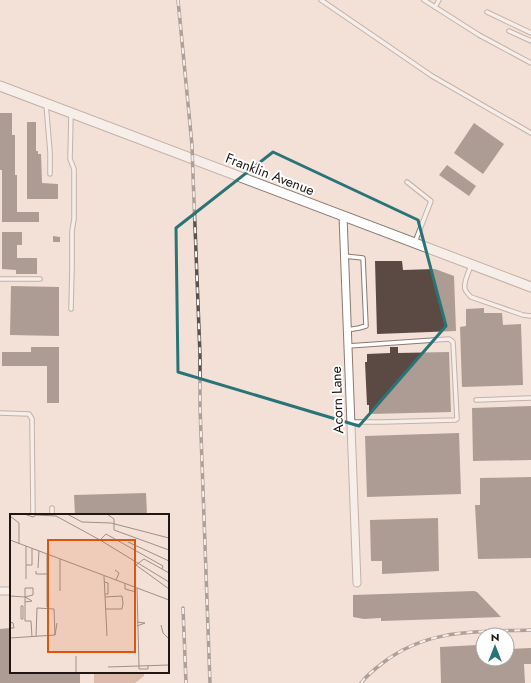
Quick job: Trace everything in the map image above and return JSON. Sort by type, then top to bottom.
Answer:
[{"type":"main road","name":"Franklin Avenue","points":[[0,86],[531,287]]},
{"type":"street","name":"Acorn Lane","points":[[343,216],[357,583]]},
{"type":"lane","points":[[321,0],[432,76],[531,133]]},
{"type":"lane","points":[[424,0],[479,35],[531,62]]},
{"type":"lane","points":[[435,7],[439,0]]},
{"type":"lane","points":[[487,12],[531,33]]},
{"type":"lane","points":[[509,31],[531,41]]},
{"type":"lane","points":[[46,103],[50,152],[50,174]]},
{"type":"lane","points":[[71,113],[70,159],[74,168],[71,310]]},
{"type":"lane","points":[[407,182],[431,201],[414,243]]},
{"type":"lane","points":[[344,256],[363,258],[366,326],[347,330]]},
{"type":"lane","points":[[471,264],[465,284],[465,288],[471,297],[531,316]]},
{"type":"lane","points":[[0,279],[40,279]]},
{"type":"lane","points":[[348,346],[449,339],[453,342],[457,419],[351,422]]},
{"type":"lane","points":[[476,400],[531,398]]},
{"type":"lane","points":[[0,412],[29,414],[32,419],[33,514]]},
{"type":"lane","points":[[52,508],[52,514]]},
{"type":"highlighted area","points":[[273,152],[418,220],[446,326],[359,426],[178,372],[176,228]]},
{"type":"shaded area","points":[[94,673],[144,673],[144,676],[135,683],[94,683]]},
{"type":"building","points":[[0,113],[12,113],[12,135],[15,135],[17,212],[39,212],[39,222],[2,222]]},
{"type":"building","points":[[27,122],[36,122],[36,151],[38,151],[38,154],[41,154],[42,183],[58,184],[58,199],[27,199]]},
{"type":"building","points":[[474,123],[504,144],[483,174],[454,153]]},
{"type":"building","points":[[447,165],[476,186],[469,196],[439,175]]},
{"type":"building","points":[[2,232],[22,232],[22,245],[17,245],[17,258],[37,258],[37,274],[16,274],[16,270],[2,269]]},
{"type":"building","points":[[53,236],[60,237],[60,242],[53,242]]},
{"type":"building","points":[[375,261],[402,261],[403,270],[435,269],[454,276],[456,331],[377,334]]},
{"type":"building","points":[[11,286],[59,287],[59,336],[10,335]]},
{"type":"building","points":[[484,308],[484,313],[502,313],[503,325],[521,324],[523,385],[462,387],[460,327],[466,326],[466,309]]},
{"type":"building","points":[[31,347],[59,347],[59,403],[47,403],[47,366],[2,366],[2,352],[31,352]]},
{"type":"building","points":[[390,347],[398,347],[398,353],[449,352],[451,412],[369,414],[369,405],[367,405],[365,362],[367,362],[367,354],[390,353]]},
{"type":"building","points":[[531,406],[531,460],[473,461],[472,408]]},
{"type":"building","points":[[459,433],[461,494],[367,497],[365,436]]},
{"type":"building","points":[[531,477],[531,558],[478,559],[475,505],[480,505],[480,478]]},
{"type":"building","points":[[146,493],[147,514],[75,514],[74,495]]},
{"type":"building","points":[[438,518],[439,571],[382,574],[382,561],[371,561],[370,520]]},
{"type":"building","points":[[477,592],[501,617],[381,621],[381,618],[364,619],[353,617],[353,595]]},
{"type":"building","points":[[10,628],[10,673],[80,673],[80,683],[0,683],[0,629]]},
{"type":"building","points":[[475,645],[475,667],[515,667],[515,649],[531,648],[531,664],[524,664],[525,683],[441,683],[440,647]]},
{"type":"railway","points":[[178,0],[192,145],[210,683]]},
{"type":"railway","points":[[183,608],[186,683]]},
{"type":"railway","points":[[361,683],[369,674],[401,651],[436,637],[473,632],[531,630]]}]
